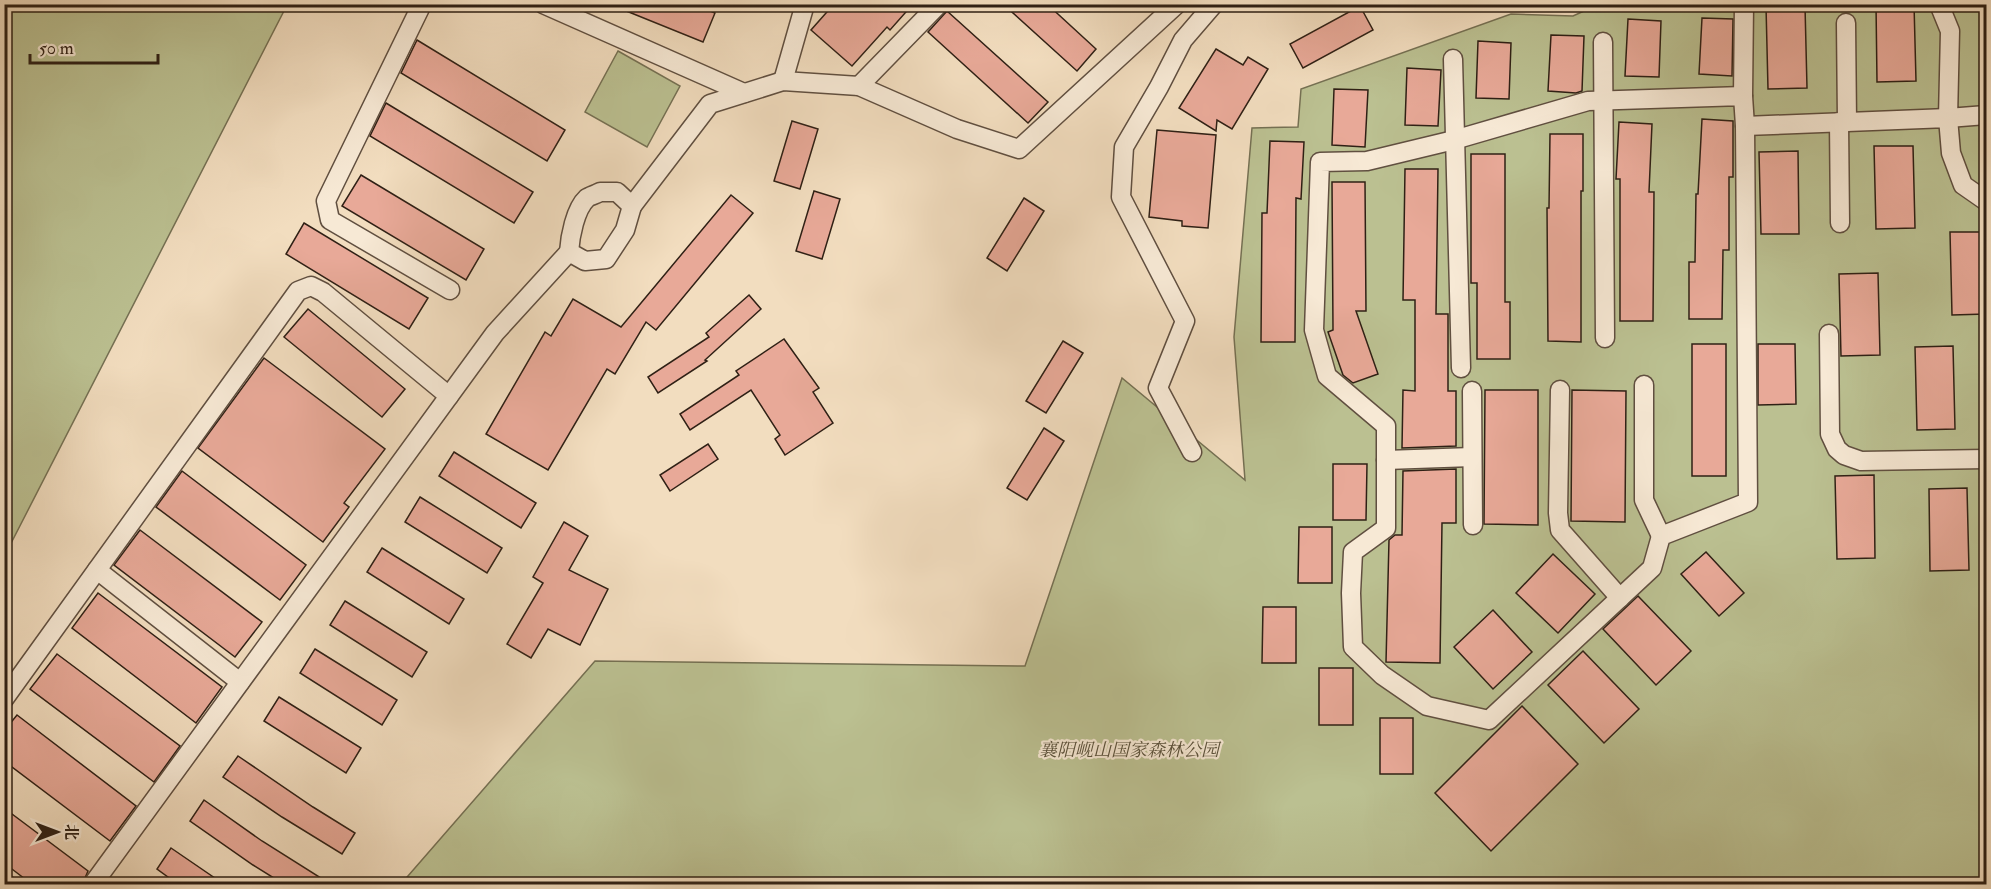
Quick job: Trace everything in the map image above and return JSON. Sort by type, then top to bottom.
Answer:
[{"type":"street","points":[[422,4],[326,201],[330,220],[450,290]]},
{"type":"street","points":[[543,4],[744,93]]},
{"type":"street","points":[[783,81],[805,4]]},
{"type":"street","points":[[859,86],[939,4]]},
{"type":"street","points":[[569,252],[585,261],[606,260],[625,230],[632,206],[710,104],[783,81],[859,86],[957,129],[1019,149],[1177,4]]},
{"type":"street","points":[[1192,452],[1158,388],[1185,321],[1121,197],[1124,147],[1183,40],[1214,4]]},
{"type":"street","points":[[1661,536],[1748,502],[1744,4]]},
{"type":"street","points":[[1940,4],[1950,31],[1948,118],[1951,153],[1963,185],[1986,201]]},
{"type":"street","points":[[1840,223],[1846,23]]},
{"type":"street","points":[[1603,42],[1605,338]]},
{"type":"street","points":[[1452,59],[1461,368]]},
{"type":"street","points":[[1644,386],[1644,500],[1661,536],[1652,568],[1489,720],[1427,706],[1382,675],[1353,647],[1351,592],[1353,552],[1386,528],[1386,426],[1327,376],[1314,330],[1320,162],[1367,161],[1455,140],[1588,101],[1743,96]]},
{"type":"street","points":[[1745,126],[1986,115]]},
{"type":"street","points":[[93,885],[495,333],[569,252],[573,226],[587,198],[600,192],[617,192],[632,206]]},
{"type":"street","points":[[4,699],[298,291],[311,286],[323,292],[449,396]]},
{"type":"street","points":[[1829,334],[1830,434],[1844,455],[1861,460],[1986,459]]},
{"type":"street","points":[[1560,390],[1558,513],[1560,530],[1620,598]]},
{"type":"street","points":[[1472,391],[1473,525]]},
{"type":"street","points":[[1386,460],[1472,458]]},
{"type":"street","points":[[97,570],[240,682]]},
{"type":"green space","name":"襄阳岘山国家森林公园","points":[[1759,4],[1986,5],[1986,884],[401,884],[595,661],[1025,666],[1122,378],[1245,480],[1234,337],[1252,128],[1298,127],[1301,89],[1511,14],[1573,16],[1593,7],[1759,10]]},
{"type":"green space","points":[[4,5],[287,5],[5,555]]},
{"type":"green space","points":[[618,51],[680,86],[647,147],[585,112]]},
{"type":"building","points":[[609,4],[693,4],[715,13],[703,42]]},
{"type":"building","points":[[834,4],[913,4],[890,30],[887,27],[852,66],[811,30]]},
{"type":"building","points":[[1003,4],[1047,4],[1096,49],[1077,71]]},
{"type":"building","points":[[1876,4],[1914,4],[1916,81],[1877,82]]},
{"type":"building","points":[[1360,6],[1373,30],[1303,68],[1290,44]]},
{"type":"building","points":[[1766,6],[1805,6],[1807,88],[1768,89]]},
{"type":"building","points":[[947,11],[1048,102],[1028,123],[928,32]]},
{"type":"building","points":[[1702,18],[1733,19],[1732,76],[1699,74]]},
{"type":"building","points":[[1628,19],[1661,21],[1659,77],[1625,76]]},
{"type":"building","points":[[1551,35],[1584,36],[1582,91],[1576,93],[1548,91]]},
{"type":"building","points":[[417,40],[565,130],[547,161],[401,73]]},
{"type":"building","points":[[1478,41],[1511,43],[1509,99],[1476,98]]},
{"type":"building","points":[[1216,49],[1243,65],[1248,57],[1268,69],[1232,129],[1217,120],[1216,131],[1179,108]]},
{"type":"building","points":[[1407,68],[1441,70],[1438,126],[1405,125]]},
{"type":"building","points":[[1334,89],[1368,90],[1365,147],[1332,145]]},
{"type":"building","points":[[386,103],[533,192],[514,223],[370,136]]},
{"type":"building","points":[[1702,119],[1733,121],[1733,177],[1729,177],[1729,250],[1723,250],[1722,319],[1689,319],[1689,262],[1695,262],[1696,194],[1698,194]]},
{"type":"building","points":[[792,121],[818,129],[800,189],[774,181]]},
{"type":"building","points":[[1619,122],[1652,124],[1649,192],[1654,192],[1653,321],[1620,321],[1620,179],[1616,179]]},
{"type":"building","points":[[1157,130],[1216,135],[1208,228],[1182,226],[1182,221],[1149,217]]},
{"type":"building","points":[[1550,134],[1583,134],[1581,342],[1548,341],[1547,208],[1549,208]]},
{"type":"building","points":[[1270,141],[1304,142],[1301,199],[1296,198],[1295,342],[1261,342],[1262,213],[1267,213]]},
{"type":"building","points":[[1874,146],[1913,146],[1915,228],[1876,229]]},
{"type":"building","points":[[1798,151],[1799,234],[1761,234],[1759,152]]},
{"type":"building","points":[[1471,154],[1505,154],[1505,302],[1510,302],[1510,359],[1477,359],[1477,283],[1471,283]]},
{"type":"building","points":[[1405,169],[1438,169],[1436,314],[1448,314],[1448,391],[1456,391],[1456,446],[1402,448],[1403,390],[1415,391],[1415,300],[1403,300]]},
{"type":"building","points":[[361,175],[484,249],[466,280],[342,206]]},
{"type":"building","points":[[1332,182],[1365,182],[1366,311],[1356,311],[1378,374],[1353,383],[1343,375],[1328,332],[1333,330]]},
{"type":"building","points":[[814,191],[840,199],[822,259],[796,251]]},
{"type":"building","points":[[731,195],[753,213],[656,330],[646,322],[615,374],[607,369],[548,470],[486,434],[545,332],[551,336],[573,299],[621,327]]},
{"type":"building","points":[[1024,198],[1044,211],[1007,271],[987,258]]},
{"type":"building","points":[[304,223],[428,298],[409,329],[286,254]]},
{"type":"building","points":[[1950,232],[1986,232],[1986,314],[1952,315]]},
{"type":"building","points":[[1878,273],[1880,355],[1841,356],[1839,274]]},
{"type":"building","points":[[749,295],[761,309],[705,360],[707,361],[658,393],[648,377],[709,337],[706,333]]},
{"type":"building","points":[[308,309],[405,389],[382,417],[284,337]]},
{"type":"building","points":[[784,339],[819,388],[813,392],[833,423],[785,455],[775,439],[780,435],[751,390],[690,430],[680,414],[739,375],[736,371]]},
{"type":"building","points":[[1063,341],[1083,353],[1046,413],[1026,401]]},
{"type":"building","points":[[1692,344],[1726,344],[1726,476],[1692,476]]},
{"type":"building","points":[[1758,344],[1795,344],[1796,404],[1758,405]]},
{"type":"building","points":[[1953,346],[1955,429],[1917,430],[1915,347]]},
{"type":"building","points":[[264,358],[385,449],[344,503],[349,507],[323,542],[198,448]]},
{"type":"building","points":[[1485,390],[1538,390],[1538,525],[1484,524]]},
{"type":"building","points":[[1572,390],[1626,391],[1625,522],[1571,521]]},
{"type":"building","points":[[1044,428],[1064,441],[1027,500],[1007,488]]},
{"type":"building","points":[[708,444],[718,459],[670,491],[660,475]]},
{"type":"building","points":[[454,452],[536,503],[521,528],[439,476]]},
{"type":"building","points":[[1333,464],[1367,464],[1366,520],[1333,520]]},
{"type":"building","points":[[1456,469],[1456,523],[1442,523],[1440,663],[1386,662],[1389,540],[1395,535],[1402,535],[1403,471]]},
{"type":"building","points":[[182,471],[306,565],[280,600],[156,507]]},
{"type":"building","points":[[1874,475],[1875,558],[1837,559],[1835,476]]},
{"type":"building","points":[[1967,488],[1969,570],[1930,571],[1929,489]]},
{"type":"building","points":[[420,497],[502,548],[487,573],[405,522]]},
{"type":"building","points":[[564,522],[588,536],[569,570],[608,589],[580,645],[548,629],[531,658],[507,644],[543,583],[533,577]]},
{"type":"building","points":[[1299,527],[1332,527],[1332,583],[1298,583]]},
{"type":"building","points":[[140,530],[262,622],[235,657],[114,565]]},
{"type":"building","points":[[382,548],[464,599],[449,624],[367,572]]},
{"type":"building","points":[[1706,552],[1744,593],[1719,616],[1681,574]]},
{"type":"building","points":[[1553,554],[1595,594],[1558,633],[1516,593]]},
{"type":"building","points":[[98,593],[222,687],[196,723],[72,628]]},
{"type":"building","points":[[1638,596],[1691,651],[1656,685],[1603,629]]},
{"type":"building","points":[[345,601],[427,652],[412,677],[330,625]]},
{"type":"building","points":[[1263,607],[1296,607],[1296,663],[1262,663]]},
{"type":"building","points":[[1493,610],[1532,652],[1493,689],[1454,647]]},
{"type":"building","points":[[315,649],[397,700],[382,725],[300,673]]},
{"type":"building","points":[[1583,651],[1639,709],[1604,743],[1548,685]]},
{"type":"building","points":[[57,654],[180,746],[154,782],[30,689]]},
{"type":"building","points":[[1319,668],[1353,668],[1353,725],[1319,725]]},
{"type":"building","points":[[279,697],[361,748],[346,773],[264,721]]},
{"type":"building","points":[[1522,706],[1578,764],[1491,851],[1435,793]]},
{"type":"building","points":[[17,715],[136,806],[110,841],[4,761],[4,731]]},
{"type":"building","points":[[1380,718],[1413,718],[1413,774],[1380,774]]},
{"type":"building","points":[[238,756],[355,833],[342,854],[223,777]]},
{"type":"building","points":[[204,800],[262,841],[332,885],[285,885],[253,865],[190,821]]},
{"type":"building","points":[[4,808],[88,871],[82,885],[33,885],[4,863]]},
{"type":"building","points":[[171,848],[225,885],[179,885],[157,869]]}]
